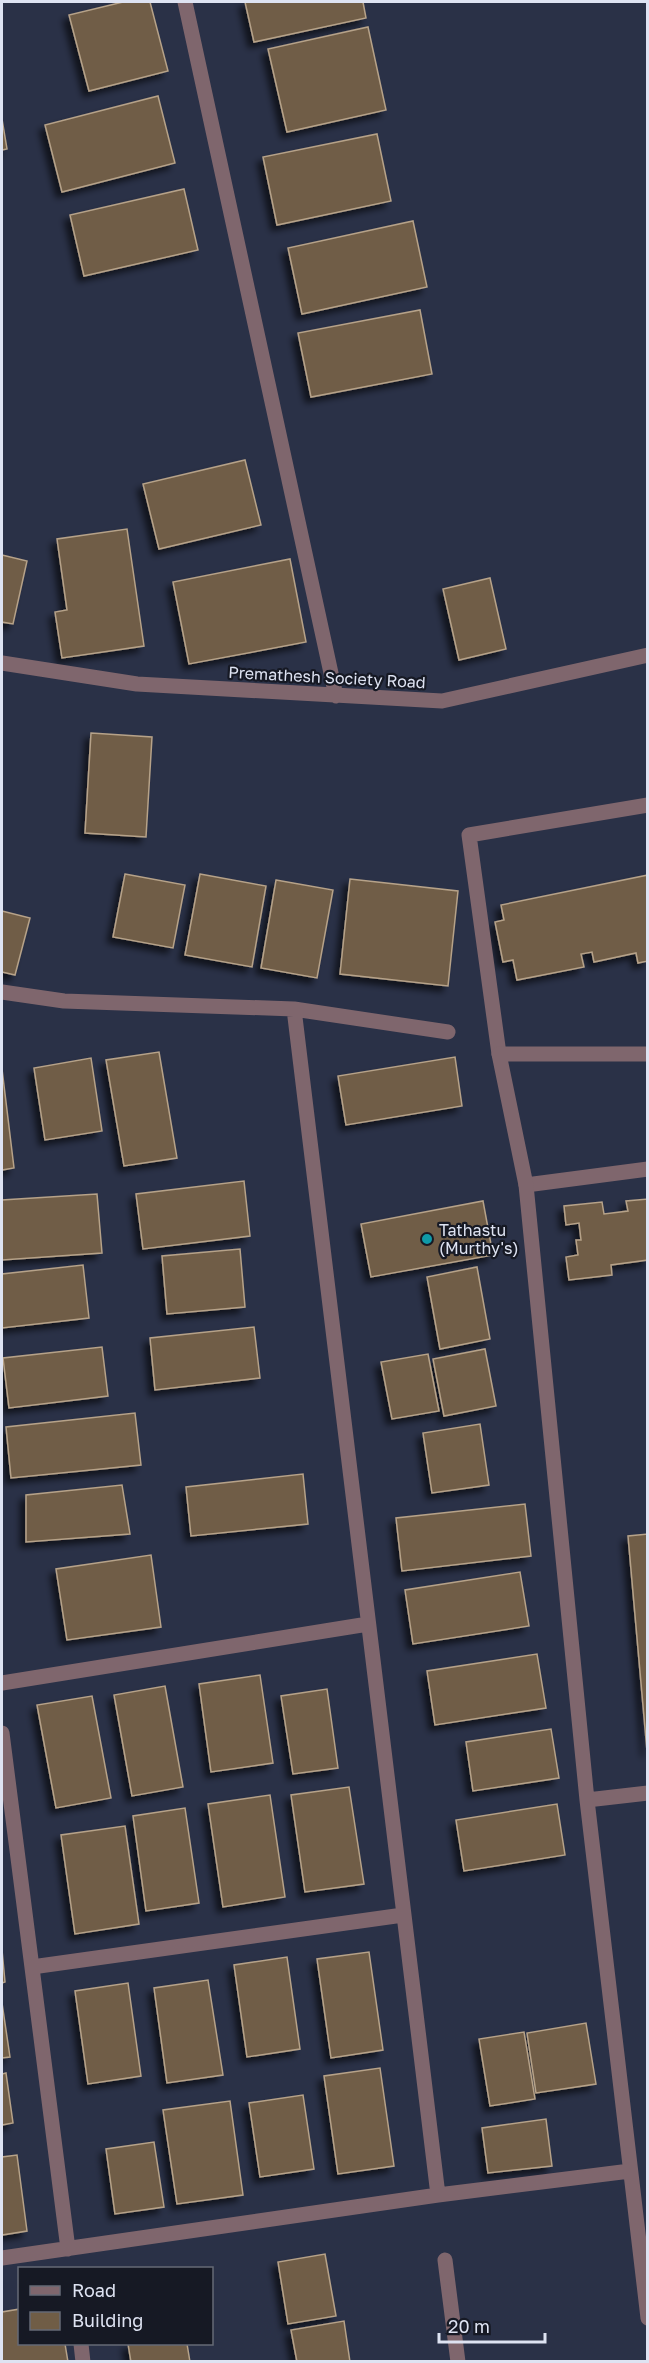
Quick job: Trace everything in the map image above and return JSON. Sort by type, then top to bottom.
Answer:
[{"type":"street","points":[[185,2],[336,696]]},
{"type":"street","name":"Premathesh Society Road","points":[[2,663],[137,684],[442,701],[648,655]]},
{"type":"street","points":[[648,805],[469,835],[498,1054],[526,1185],[587,1800],[648,2318]]},
{"type":"street","points":[[2,992],[64,1001],[294,1010],[448,1032]]},
{"type":"street","points":[[294,1010],[438,2195]]},
{"type":"street","points":[[498,1054],[648,1054]]},
{"type":"street","points":[[526,1185],[648,1169]]},
{"type":"street","points":[[2,1683],[368,1624]]},
{"type":"street","points":[[2,1733],[68,2249]]},
{"type":"street","points":[[587,1800],[648,1793]]},
{"type":"street","points":[[32,1967],[403,1915]]},
{"type":"street","points":[[2,2258],[438,2195],[630,2171]]},
{"type":"street","points":[[445,2259],[458,2361]]},
{"type":"street","points":[[81,2345],[83,2361]]},
{"type":"building","points":[[123,2],[150,2],[168,71],[89,91],[69,15]]},
{"type":"building","points":[[245,2],[363,2],[366,18],[254,42]]},
{"type":"building","points":[[368,27],[386,110],[287,132],[268,49]]},
{"type":"building","points":[[158,96],[175,163],[62,192],[45,125]]},
{"type":"building","points":[[2,119],[7,149],[2,150]]},
{"type":"building","points":[[377,134],[391,201],[277,225],[263,157]]},
{"type":"building","points":[[184,189],[198,250],[84,276],[70,215]]},
{"type":"building","points":[[413,221],[427,287],[302,314],[288,248]]},
{"type":"building","points":[[420,310],[432,374],[311,397],[298,333]]},
{"type":"building","points":[[245,460],[261,525],[159,549],[143,484]]},
{"type":"building","points":[[127,529],[144,646],[62,658],[55,612],[67,610],[57,539]]},
{"type":"building","points":[[2,555],[27,561],[13,624],[2,622]]},
{"type":"building","points":[[290,559],[306,642],[189,664],[173,582]]},
{"type":"building","points":[[490,578],[506,649],[459,660],[443,589]]},
{"type":"building","points":[[91,733],[152,737],[146,837],[85,833]]},
{"type":"building","points":[[125,874],[185,885],[173,948],[113,937]]},
{"type":"building","points":[[200,874],[266,886],[252,967],[185,955]]},
{"type":"building","points":[[648,875],[648,961],[638,963],[636,953],[594,962],[592,952],[581,954],[584,967],[517,980],[513,960],[503,962],[495,922],[504,920],[501,905]]},
{"type":"building","points":[[350,879],[458,891],[448,986],[340,974]]},
{"type":"building","points":[[276,880],[333,890],[317,978],[261,968]]},
{"type":"building","points":[[2,911],[30,918],[15,975],[2,972]]},
{"type":"building","points":[[159,1052],[177,1158],[124,1166],[106,1060]]},
{"type":"building","points":[[455,1057],[462,1106],[346,1125],[338,1076]]},
{"type":"building","points":[[91,1058],[102,1131],[45,1140],[34,1068]]},
{"type":"building","points":[[2,1069],[14,1168],[2,1170]]},
{"type":"building","points":[[244,1181],[250,1236],[143,1249],[136,1194]]},
{"type":"building","points":[[97,1194],[102,1253],[2,1260],[2,1200]]},
{"type":"building","points":[[648,1199],[648,1260],[611,1265],[612,1275],[569,1280],[566,1257],[578,1255],[576,1240],[581,1240],[579,1223],[566,1225],[564,1206],[602,1202],[604,1214],[628,1211],[626,1201]]},
{"type":"building","name":"Tathastu (Murthy's)","points":[[483,1201],[493,1255],[371,1277],[361,1224]]},
{"type":"building","points":[[240,1249],[245,1307],[167,1314],[162,1256]]},
{"type":"building","points":[[83,1265],[89,1318],[2,1328],[2,1274]]},
{"type":"building","points":[[477,1267],[490,1339],[440,1349],[427,1277]]},
{"type":"building","points":[[254,1327],[260,1378],[155,1390],[150,1338]]},
{"type":"building","points":[[102,1347],[108,1396],[9,1408],[3,1358]]},
{"type":"building","points":[[485,1349],[496,1406],[444,1416],[433,1359]]},
{"type":"building","points":[[428,1354],[439,1411],[392,1419],[381,1362]]},
{"type":"building","points":[[135,1413],[141,1465],[11,1478],[6,1427]]},
{"type":"building","points":[[480,1424],[489,1485],[432,1493],[423,1433]]},
{"type":"building","points":[[303,1474],[308,1524],[191,1536],[186,1487]]},
{"type":"building","points":[[122,1485],[130,1534],[26,1542],[26,1495]]},
{"type":"building","points":[[525,1504],[531,1556],[402,1571],[396,1518]]},
{"type":"building","points":[[648,1534],[648,1751],[647,1751],[628,1536]]},
{"type":"building","points":[[151,1555],[161,1627],[67,1640],[56,1569]]},
{"type":"building","points":[[520,1572],[529,1626],[413,1644],[405,1590]]},
{"type":"building","points":[[537,1654],[546,1708],[435,1725],[427,1671]]},
{"type":"building","points":[[260,1675],[273,1763],[211,1772],[199,1684]]},
{"type":"building","points":[[165,1686],[183,1787],[132,1796],[114,1695]]},
{"type":"building","points":[[327,1689],[338,1768],[293,1774],[281,1696]]},
{"type":"building","points":[[92,1696],[111,1798],[56,1808],[37,1705]]},
{"type":"building","points":[[551,1729],[559,1778],[473,1791],[466,1742]]},
{"type":"building","points":[[349,1787],[364,1884],[305,1892],[291,1795]]},
{"type":"building","points":[[270,1795],[285,1897],[223,1907],[208,1804]]},
{"type":"building","points":[[557,1804],[565,1855],[464,1871],[456,1820]]},
{"type":"building","points":[[185,1808],[199,1903],[146,1911],[133,1816]]},
{"type":"building","points":[[125,1826],[139,1924],[75,1934],[61,1835]]},
{"type":"building","points":[[2,1950],[5,1982],[2,1983]]},
{"type":"building","points":[[369,1952],[383,2050],[331,2058],[317,1959]]},
{"type":"building","points":[[287,1957],[300,2049],[247,2057],[234,1965]]},
{"type":"building","points":[[208,1980],[223,2075],[167,2083],[154,1988]]},
{"type":"building","points":[[128,1983],[141,2076],[88,2084],[75,1991]]},
{"type":"building","points":[[2,2003],[10,2057],[2,2058]]},
{"type":"building","points":[[586,2023],[596,2084],[536,2093],[527,2033]]},
{"type":"building","points":[[524,2032],[535,2099],[490,2106],[479,2039]]},
{"type":"building","points":[[380,2068],[394,2166],[338,2174],[324,2076]]},
{"type":"building","points":[[6,2073],[13,2123],[2,2125],[2,2074]]},
{"type":"building","points":[[303,2095],[314,2169],[260,2177],[249,2103]]},
{"type":"building","points":[[230,2101],[243,2195],[177,2204],[163,2110]]},
{"type":"building","points":[[546,2119],[552,2166],[488,2173],[482,2128]]},
{"type":"building","points":[[154,2142],[164,2207],[115,2214],[106,2149]]},
{"type":"building","points":[[17,2155],[27,2231],[2,2235],[2,2157]]},
{"type":"building","points":[[325,2254],[336,2316],[288,2324],[278,2262]]},
{"type":"building","points":[[18,2309],[18,2345],[65,2345],[68,2362],[2,2362],[2,2312]]},
{"type":"building","points":[[344,2321],[350,2362],[297,2362],[291,2330]]},
{"type":"building","points":[[128,2345],[187,2345],[190,2362],[131,2362]]},
{"type":"place","name":"Tathastu (Murthy's)","points":[[427,1239]]}]
